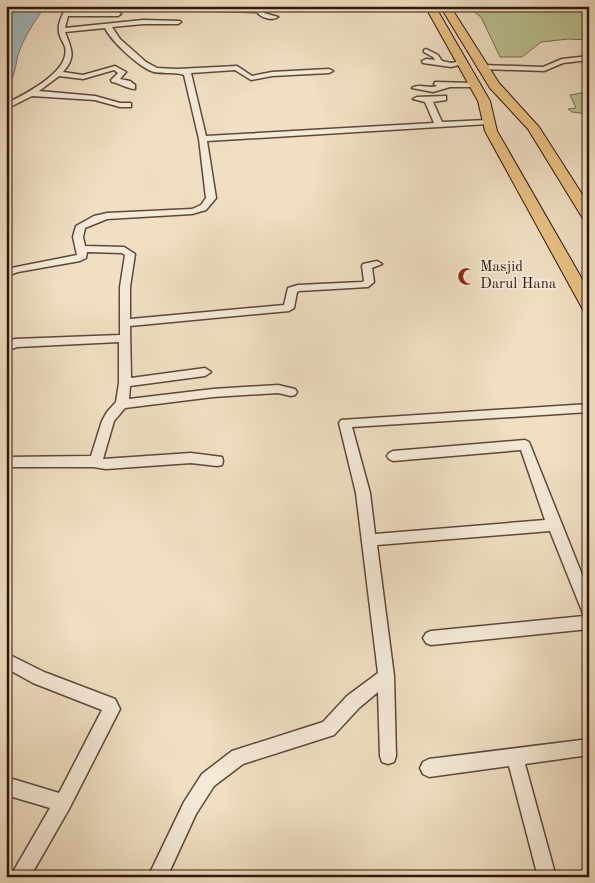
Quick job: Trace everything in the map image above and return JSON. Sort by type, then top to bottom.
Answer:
[{"type":"highway","points":[[433,7],[484,102],[491,131],[589,306]]},
{"type":"highway","points":[[433,7],[483,67],[494,85],[533,127],[589,217]]},
{"type":"street","points":[[6,107],[47,83],[58,74],[68,55],[69,49],[61,25],[70,6]]},
{"type":"street","points":[[157,7],[179,10],[261,10],[275,17]]},
{"type":"street","points":[[175,31],[179,10]]},
{"type":"street","points":[[256,20],[263,19],[261,10]]},
{"type":"street","points":[[66,14],[118,14]]},
{"type":"street","points":[[62,30],[178,22]]},
{"type":"street","points":[[129,24],[130,28],[138,28]]},
{"type":"street","points":[[108,26],[111,35],[119,44],[129,50],[146,70],[186,72],[237,68],[251,78],[298,72],[329,71]]},
{"type":"street","points":[[426,51],[436,56],[440,64]]},
{"type":"street","points":[[483,67],[544,69],[562,61],[589,58]]},
{"type":"street","points":[[426,61],[463,65]]},
{"type":"street","points":[[430,69],[463,65]]},
{"type":"street","points":[[58,74],[83,77],[115,68],[122,72],[115,80],[127,83],[132,87]]},
{"type":"street","points":[[6,273],[16,269],[80,258],[83,256],[78,237],[81,226],[97,218],[185,212],[202,208],[209,203],[211,198],[202,139],[186,72]]},
{"type":"street","points":[[438,84],[476,86]]},
{"type":"street","points":[[416,88],[433,90],[452,84]]},
{"type":"street","points":[[29,93],[47,96],[95,98],[120,105],[128,105]]},
{"type":"street","points":[[417,99],[443,98]]},
{"type":"street","points":[[430,100],[439,125]]},
{"type":"street","points":[[202,139],[488,122]]},
{"type":"street","points":[[82,250],[124,250],[130,254],[125,287],[125,383],[122,404]]},
{"type":"street","points":[[126,323],[289,308],[292,290],[298,288],[364,285],[369,282],[367,266],[377,264]]},
{"type":"street","points":[[6,347],[15,343],[126,338]]},
{"type":"street","points":[[125,383],[205,372]]},
{"type":"street","points":[[94,462],[97,458],[108,418],[122,404],[213,393],[278,389],[291,392]]},
{"type":"street","points":[[388,756],[386,676],[364,493],[346,422],[589,408]]},
{"type":"street","points":[[393,456],[525,445],[554,525],[589,611]]},
{"type":"street","points":[[6,462],[87,464],[94,462],[106,464],[191,458],[217,461]]},
{"type":"street","points":[[369,540],[554,525]]},
{"type":"street","points":[[431,638],[589,622]]},
{"type":"street","points":[[6,660],[40,678],[109,706],[112,709],[63,803],[19,877]]},
{"type":"street","points":[[157,877],[190,808],[208,780],[238,757],[328,729],[353,702],[386,676]]},
{"type":"street","points":[[429,768],[589,747]]},
{"type":"street","points":[[515,757],[547,877]]},
{"type":"street","points":[[6,786],[63,803]]},
{"type":"green space","points":[[466,6],[589,6],[589,40],[568,39],[541,42],[522,57],[500,57],[481,17]]},
{"type":"green space","points":[[589,90],[589,114],[572,112],[568,109],[576,108],[570,95]]},
{"type":"water","points":[[6,6],[46,6],[34,22],[23,43],[13,76],[6,89]]},
{"type":"place","name":"Masjid Darul Hana","points":[[466,276]]}]
